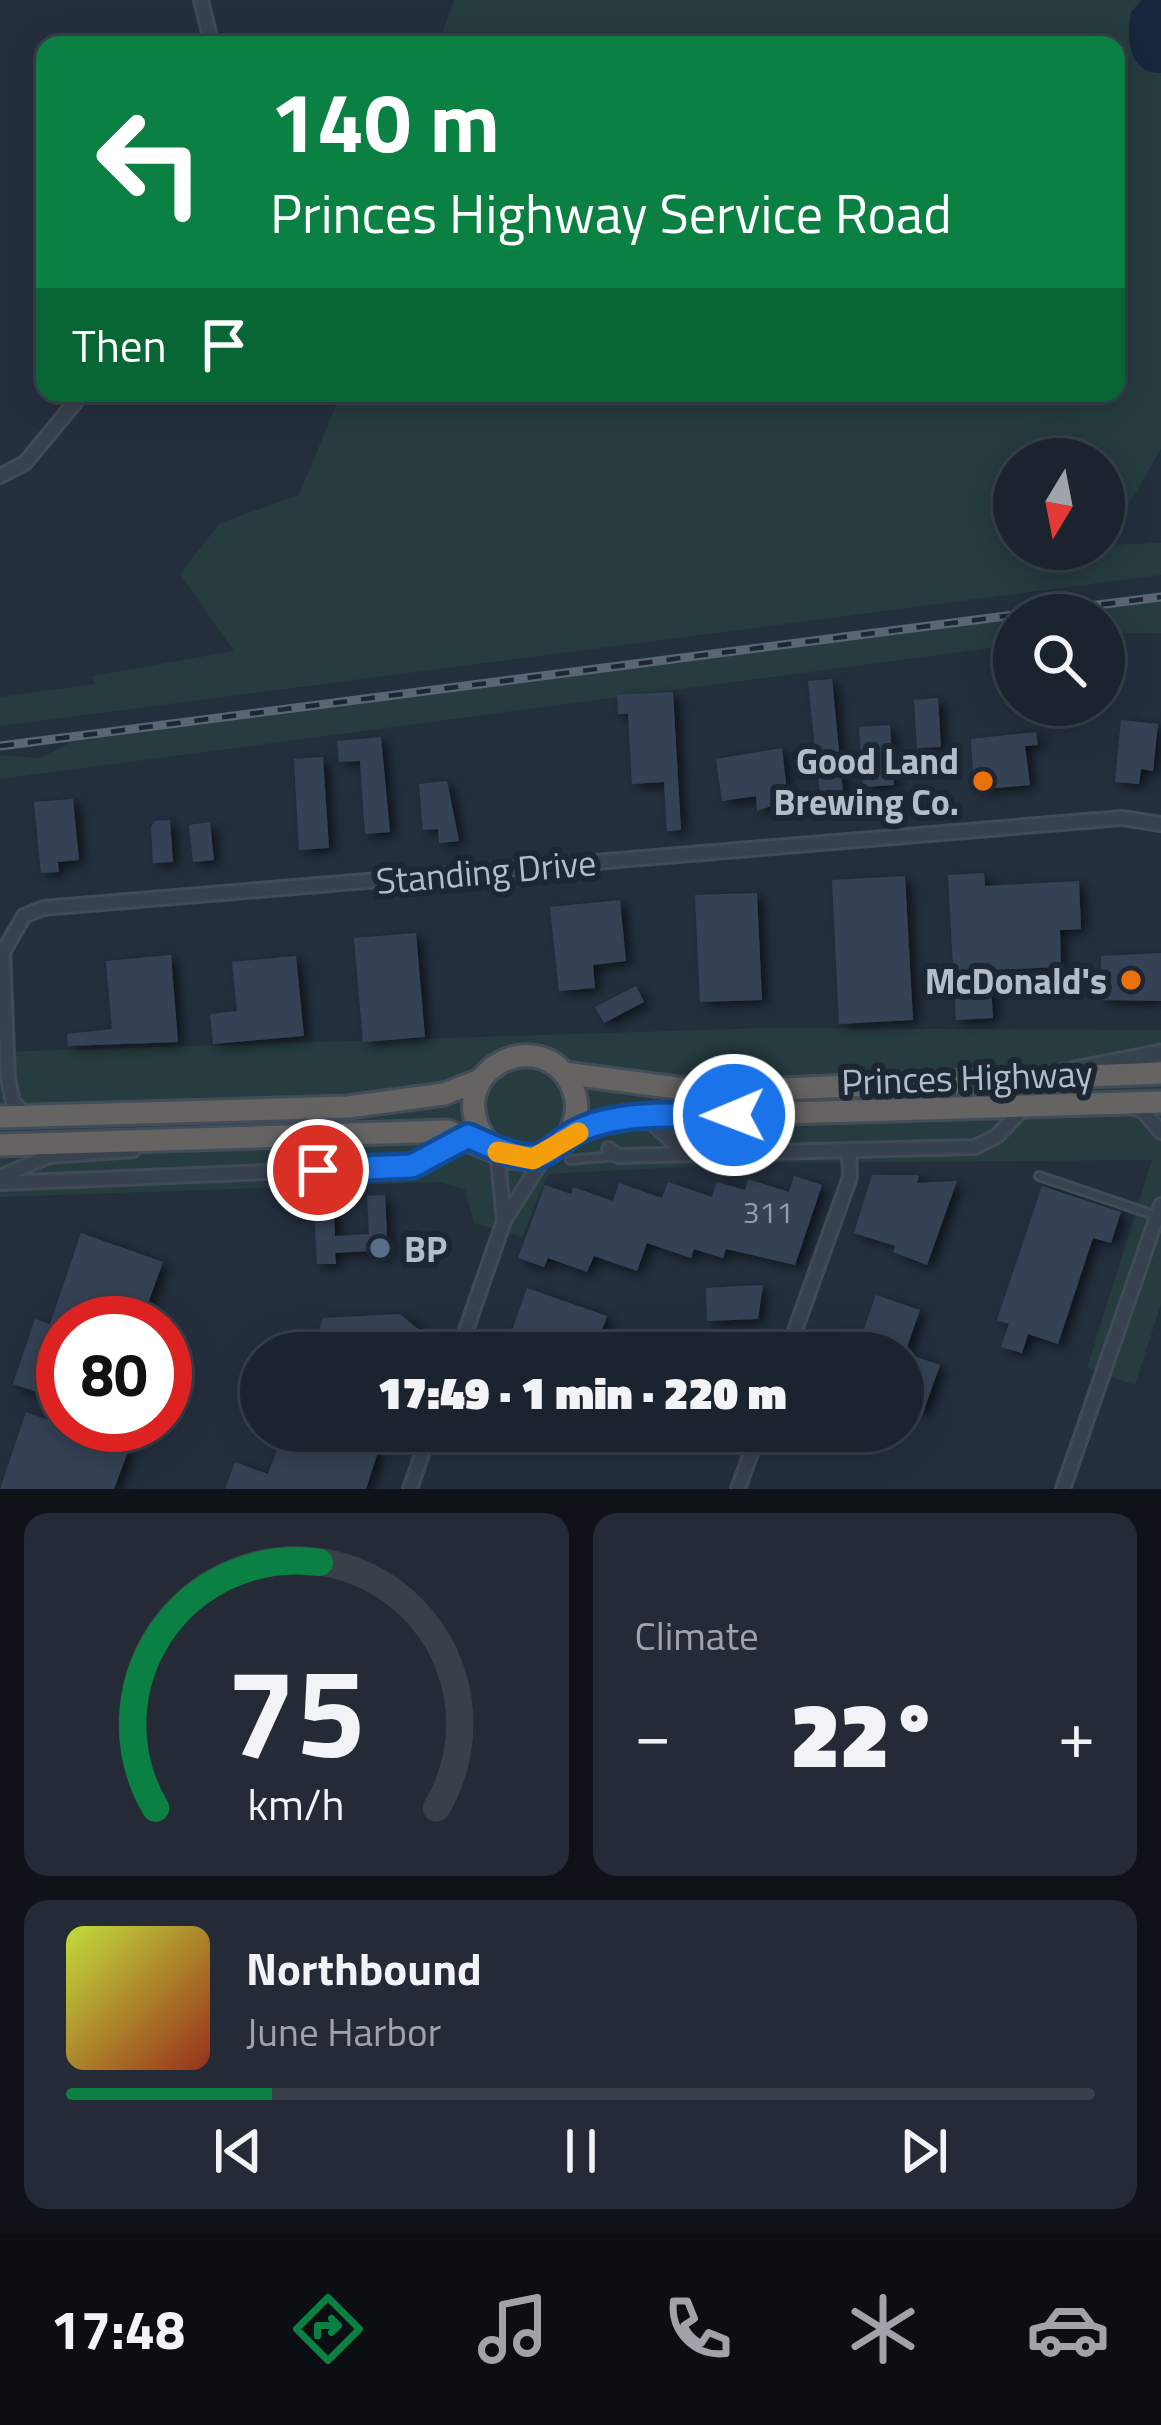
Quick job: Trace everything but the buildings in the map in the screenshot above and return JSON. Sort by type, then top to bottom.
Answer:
[{"type":"highway","name":"Princes Highway","points":[[0,1117],[348,1107],[422,1098],[480,1081],[513,1057],[541,1058],[564,1073],[707,1092],[1161,1073]]},
{"type":"highway","points":[[564,1073],[572,1085],[577,1115],[567,1151]]},
{"type":"highway","points":[[480,1081],[473,1115],[493,1149]]},
{"type":"highway","points":[[951,1082],[1003,1089],[1017,1096],[1022,1110]]},
{"type":"highway","name":"Princes Highway","points":[[545,1156],[567,1151],[589,1125],[646,1117],[1022,1110],[1161,1102]]},
{"type":"highway","points":[[0,1145],[427,1132],[468,1136],[520,1160],[545,1156]]},
{"type":"street","points":[[201,0],[210,36]]},
{"type":"street","points":[[0,476],[25,463],[76,402]]},
{"type":"street","name":"Standing Drive","points":[[27,1116],[4,1084],[3,952],[24,916],[43,908],[1122,818],[1161,824]]},
{"type":"street","points":[[1046,1078],[1084,1064],[1161,1053]]},
{"type":"street","points":[[1124,1105],[1143,1111],[1161,1132]]},
{"type":"street","points":[[614,1152],[687,1155],[975,1148],[997,1136],[1022,1110]]},
{"type":"street","points":[[646,1117],[687,1155]]},
{"type":"street","points":[[0,1180],[412,1166],[468,1136]]},
{"type":"street","points":[[0,1180],[49,1156],[129,1151],[175,1139]]},
{"type":"street","points":[[493,1149],[504,1222]]},
{"type":"street","points":[[795,1332],[850,1178],[849,1150]]},
{"type":"street","points":[[465,1332],[504,1222],[545,1156]]},
{"type":"street","points":[[1063,1489],[1159,1210]]},
{"type":"street","points":[[410,1489],[423,1452]]},
{"type":"street","points":[[738,1489],[751,1452]]},
{"type":"lane","points":[[567,1151],[614,1152]]},
{"type":"lane","points":[[1039,1176],[1159,1210]]},
{"type":"green space","points":[[454,0],[1161,0],[1161,449],[1125,511],[1125,438],[993,438],[993,570],[1125,570],[1125,544],[1161,543],[1161,575],[0,726],[0,697],[95,684],[92,676],[234,651],[180,574],[220,523],[299,495],[337,402],[1125,402],[1125,36],[441,36]]},
{"type":"green space","points":[[1161,600],[1161,633],[1125,633],[1125,605]]},
{"type":"green space","points":[[993,622],[993,648],[0,779],[0,755],[40,758],[71,742]]},
{"type":"green space","points":[[767,1028],[1161,1030],[1161,1304],[1135,1385],[1087,1368],[1152,1160],[760,1163],[548,1174],[522,1237],[474,1223],[465,1190],[440,1182],[0,1197],[0,1052]]},
{"type":"water","points":[[1142,0],[1161,0],[1161,73],[1142,67],[1132,52],[1131,12]]},
{"type":"railway","points":[[1125,602],[1161,597]]},
{"type":"railway","points":[[0,746],[993,618]]},
{"type":"slow traffic","points":[[498,1152],[533,1159],[578,1133]]},
{"type":"place","name":"Good Land Brewing Co.","points":[[983,781]]},
{"type":"place","name":"McDonald's","points":[[1131,980]]},
{"type":"place","name":"BP","points":[[380,1248]]},
{"type":"route","points":[[318,1170],[412,1166],[430,1161],[468,1136],[508,1157],[533,1159],[545,1156],[589,1125],[618,1118],[734,1115]]}]
